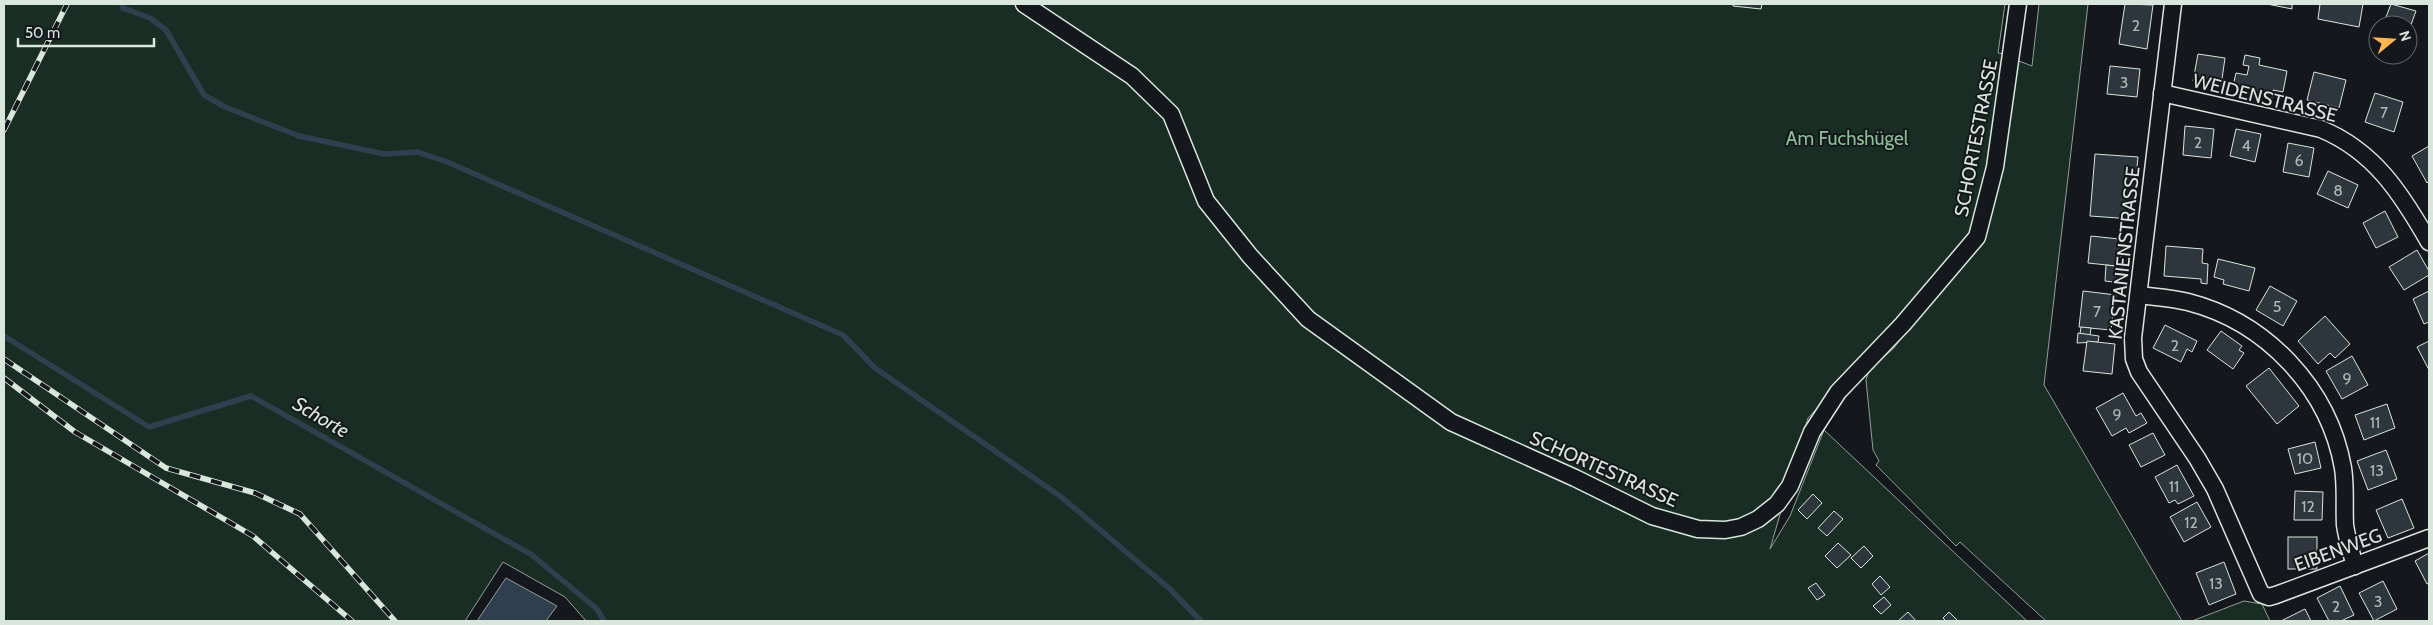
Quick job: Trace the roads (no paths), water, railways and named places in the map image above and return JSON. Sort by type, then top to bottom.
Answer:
[{"type":"street","name":"SCHORTESTRASSE","points":[[1024,4],[1132,76],[1171,114],[1206,201],[1250,256],[1308,319],[1452,422],[1575,478],[1652,516],[1698,529],[1725,530],[1742,527],[1758,519],[1777,504],[1790,486],[1812,432],[1838,392],[1903,324],[1977,237],[1995,167],[2018,4]]},
{"type":"street","name":"KASTANIENSTRASSE","points":[[2173,4],[2139,295],[2132,338],[2134,359],[2139,372],[2197,458],[2215,489],[2261,594]]},
{"type":"street","name":"WEIDENSTRASSE","points":[[2162,93],[2321,129],[2339,137],[2354,146],[2396,188],[2429,242]]},
{"type":"street","points":[[2139,295],[2186,301],[2219,313],[2252,329],[2276,348],[2298,371],[2321,405],[2335,438],[2343,468],[2347,539],[2355,566]]},
{"type":"street","name":"EIBENWEG","points":[[2261,594],[2269,597],[2276,595],[2429,538]]},
{"type":"water","points":[[506,578],[557,606],[546,621],[477,621]]},
{"type":"waterway","points":[[122,4],[123,8],[150,18],[166,30],[204,95],[225,107],[299,136],[384,154],[417,152],[445,161],[843,335],[875,368],[1060,496],[1170,589],[1201,621]]},
{"type":"waterway","name":"Schorte","points":[[4,336],[149,427],[251,396],[532,555],[597,609],[604,621]]},
{"type":"railway","points":[[4,130],[67,4]]},
{"type":"railway","points":[[4,359],[166,468],[255,493],[300,514],[395,621]]},
{"type":"railway","points":[[4,378],[75,432],[253,536],[352,621]]},
{"type":"park label","name":"Am Fuchshügel","points":[[1847,138]]}]
